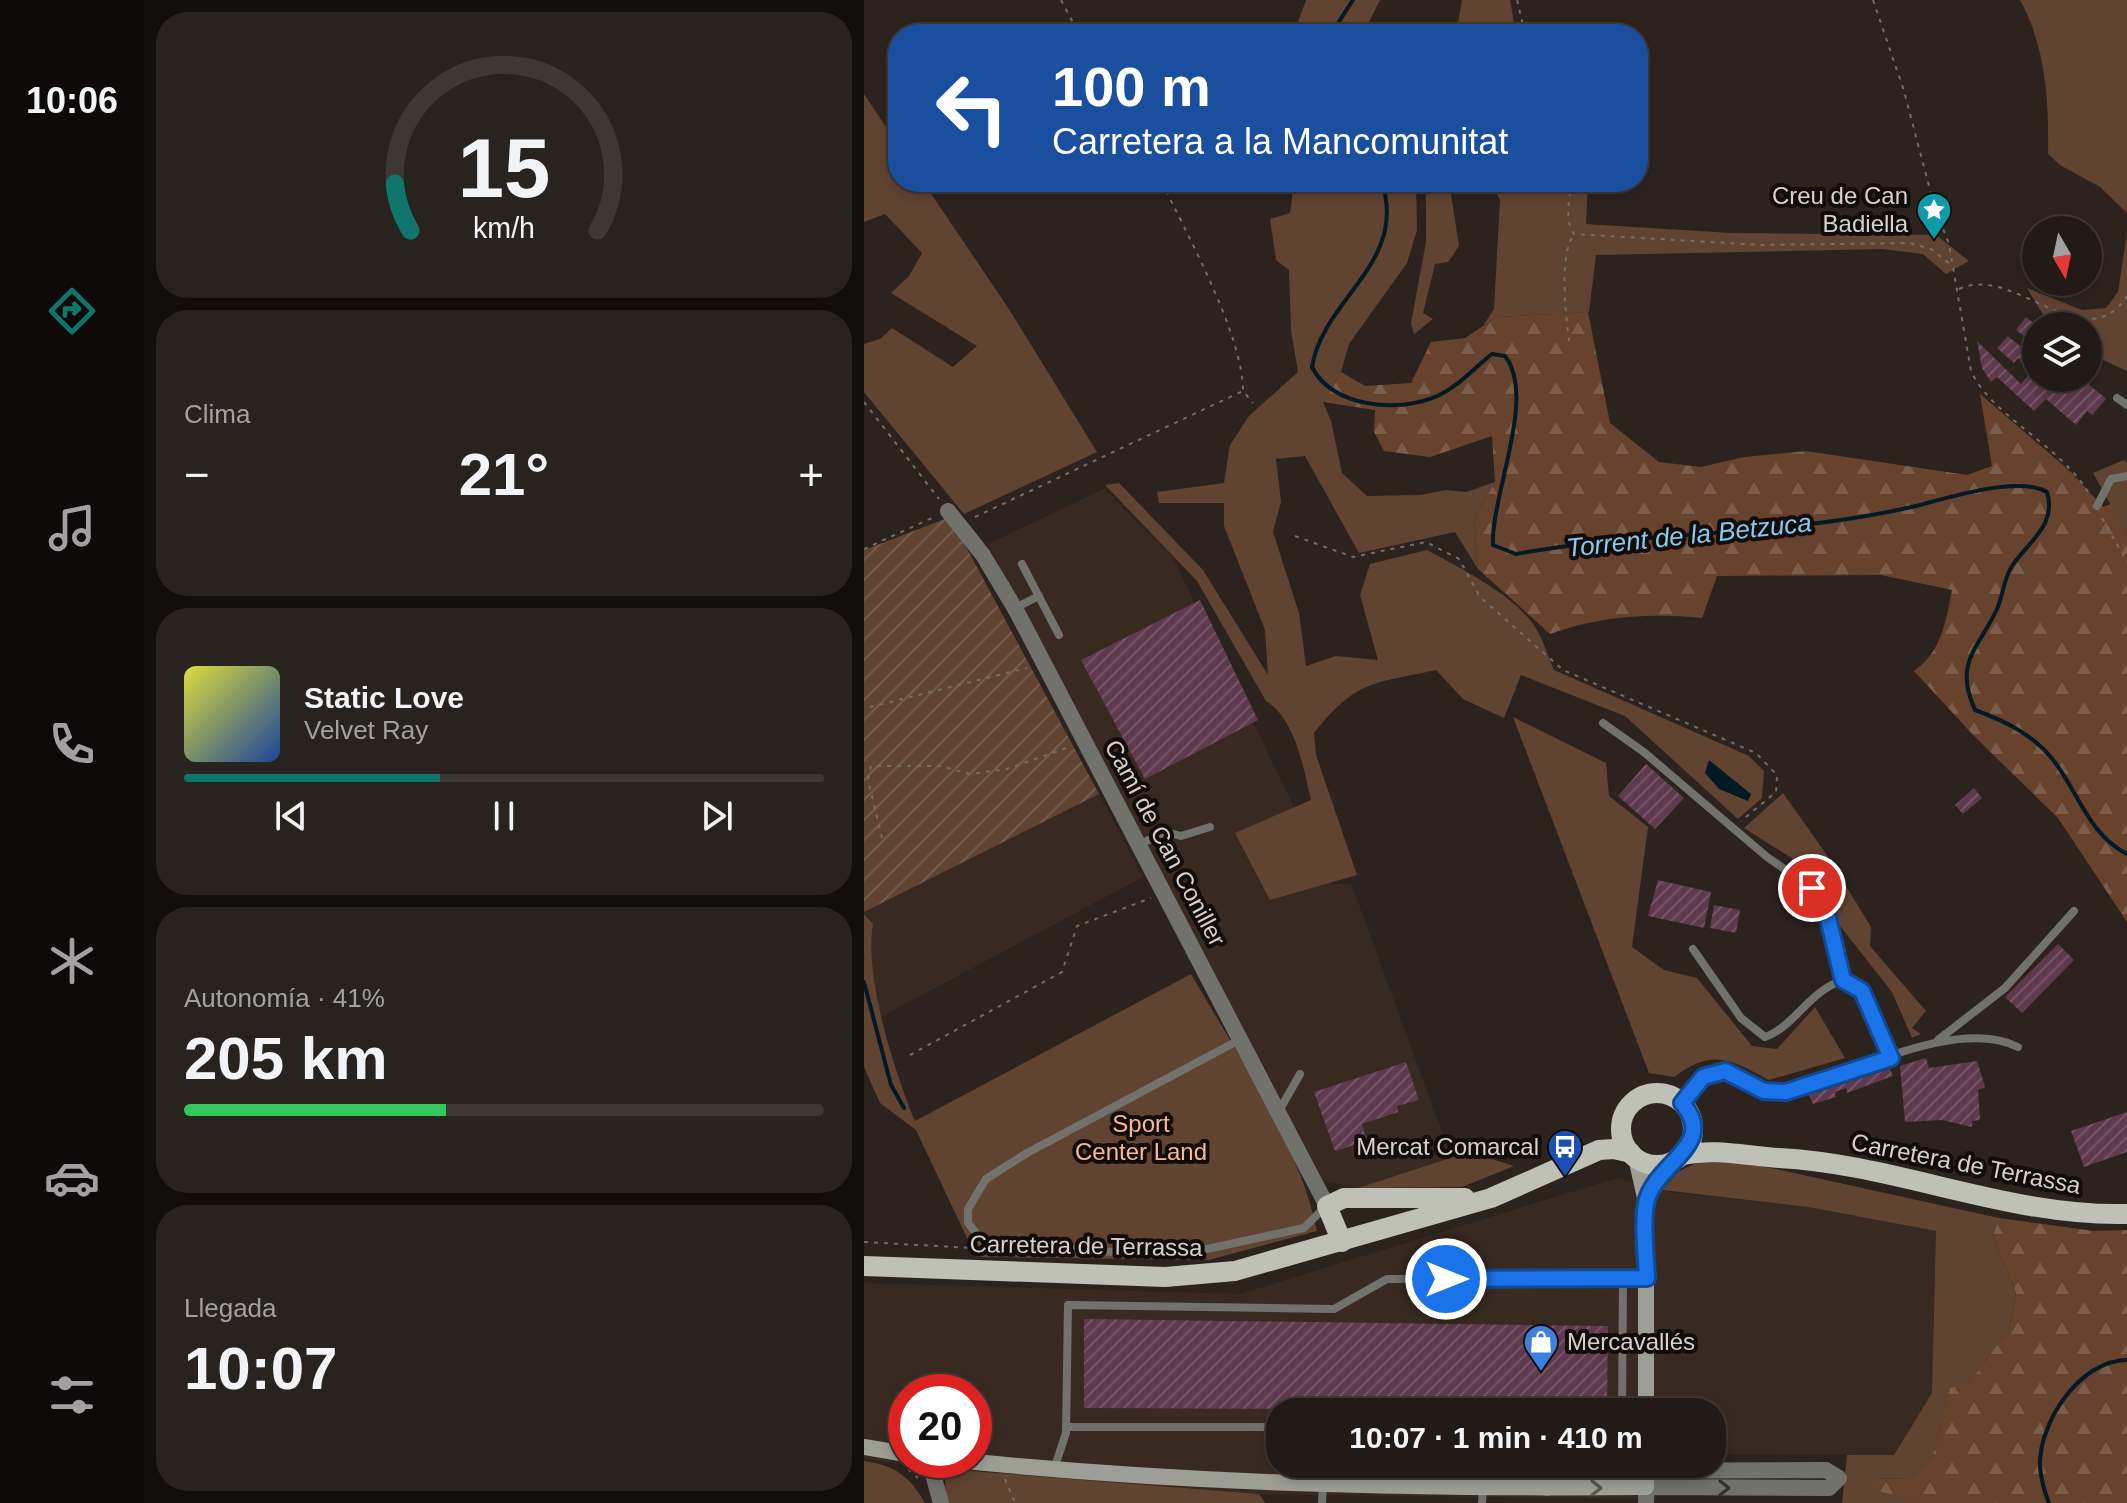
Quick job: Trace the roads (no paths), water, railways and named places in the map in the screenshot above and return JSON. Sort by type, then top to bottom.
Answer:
[{"type":"main road","points":[[1652,1094],[1666,1094],[1686,1110],[1692,1136],[1676,1158],[1656,1165],[1633,1156],[1622,1134],[1623,1117],[1633,1102],[1652,1094]]},
{"type":"main road","name":"Carretera de Terrassa","points":[[1686,1110],[1710,1136],[1779,1148],[1797,1158]]},
{"type":"main road","name":"Carretera de Terrassa","points":[[1442,1210],[1574,1150],[1623,1117]]},
{"type":"main road","name":"Carretera de Terrassa","points":[[864,1266],[1189,1276],[1260,1266],[1516,1189],[1599,1150],[1614,1149],[1633,1156]]},
{"type":"main road","name":"Carretera de Terrassa","points":[[1676,1158],[1721,1150],[1797,1158],[2028,1206],[2074,1213],[2127,1214]]},
{"type":"main road","points":[[1342,1242],[1327,1206],[1352,1196],[1465,1198]]},
{"type":"street","name":"Camí de Can Coniller","points":[[948,511],[983,555],[1015,608],[1327,1206]]},
{"type":"street","points":[[1633,1156],[1646,1202],[1646,1398]]},
{"type":"street","points":[[1646,1202],[1654,1181],[1676,1158]]},
{"type":"street","points":[[864,1447],[888,1454]]},
{"type":"street","points":[[992,1464],[1483,1495],[1547,1488],[1646,1495],[1830,1496],[1839,1478],[1826,1470],[1726,1468]]},
{"type":"street","points":[[934,1478],[941,1503]]},
{"type":"street","points":[[1547,1488],[1563,1478]]},
{"type":"lane","points":[[2117,398],[2127,405]]},
{"type":"lane","points":[[2097,506],[2111,479],[2127,476]]},
{"type":"lane","points":[[1022,564],[1059,635]]},
{"type":"lane","points":[[1015,608],[1039,596]]},
{"type":"lane","points":[[1603,723],[1812,888],[1828,918],[1843,980],[1862,991],[1891,1058]]},
{"type":"lane","points":[[1138,845],[1166,832],[1181,836],[1210,827]]},
{"type":"lane","points":[[1930,1045],[2005,988],[2074,911]]},
{"type":"lane","points":[[1693,949],[1741,1018],[1765,1037],[1776,1033],[1826,986],[1843,980]]},
{"type":"lane","points":[[1686,1110],[1699,1081],[1713,1073],[1734,1074],[1764,1091],[1786,1092],[1930,1045],[1980,1036],[2001,1039],[2018,1047]]},
{"type":"lane","points":[[1241,1039],[1027,1153],[986,1179],[968,1209],[968,1223],[985,1244],[1146,1254],[1198,1251],[1304,1228],[1327,1206]]},
{"type":"lane","points":[[1279,1111],[1300,1074]]},
{"type":"lane","points":[[1054,1469],[1066,1427],[1068,1305],[1334,1309],[1387,1279],[1647,1278]]},
{"type":"lane","points":[[1622,1398],[1623,1279]]},
{"type":"lane","points":[[1066,1427],[1266,1427]]},
{"type":"lane","points":[[1322,1503],[1323,1485]]},
{"type":"water","points":[[1709,760],[1751,794],[1748,801],[1719,789],[1705,773]]},
{"type":"waterway","name":"Torrent de la Betzuca","points":[[1337,24],[1353,0]]},
{"type":"waterway","name":"Torrent de la Betzuca","points":[[1384,192],[1387,211],[1384,236],[1361,279],[1331,321],[1319,343],[1312,367],[1322,381],[1351,399],[1386,405],[1405,404],[1445,392],[1492,354],[1505,356],[1514,374],[1515,421],[1494,524],[1493,545],[1516,554],[1566,546],[1817,523],[1867,516],[2001,487],[2034,487],[2047,492],[2049,504],[2045,523],[2009,571],[1998,607],[1971,656],[1967,679],[1969,693],[1975,710],[2018,730],[2046,752],[2103,836],[2127,854]]},
{"type":"waterway","points":[[864,982],[891,1085],[904,1108]]},
{"type":"waterway","name":"Torrent de la Betzuca","points":[[2049,1503],[2040,1467],[2041,1450],[2054,1414],[2078,1382],[2110,1363],[2127,1360]]},
{"type":"place","name":"Creu de Can Badiella","points":[[1934,241]]},
{"type":"place","name":"Mercat Comarcal","points":[[1565,1178]]},
{"type":"place","name":"Mercavallés","points":[[1541,1373]]},
{"type":"park label","name":"Sport Center Land","points":[[1141,1138]]}]
